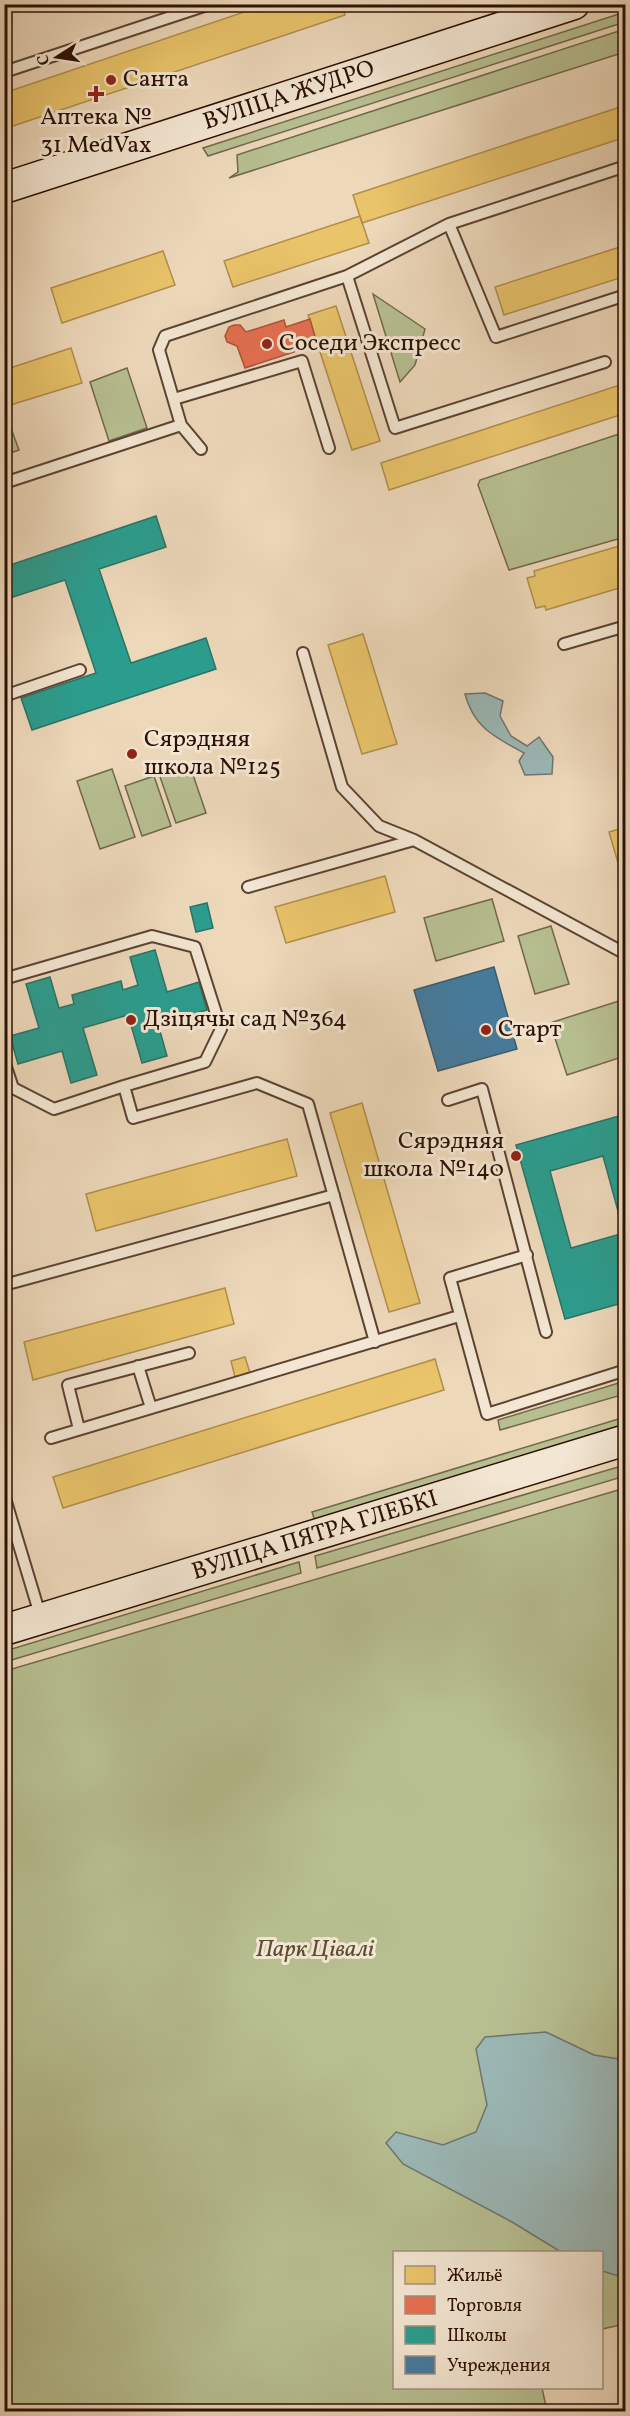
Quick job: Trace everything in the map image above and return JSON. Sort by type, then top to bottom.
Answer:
[{"type":"main road","name":"ВУЛІЦА ЖУДРО","points":[[4,188],[574,4]]},
{"type":"main road","name":"ВУЛІЦА ПЯТРА ГЛЕБКІ","points":[[4,1630],[626,1440]]},
{"type":"lane","points":[[4,72],[210,4]]},
{"type":"lane","points":[[201,448],[181,425],[159,350],[165,336],[347,276],[449,224],[626,166]]},
{"type":"lane","points":[[449,224],[496,337],[626,295]]},
{"type":"lane","points":[[347,276],[395,429],[605,362]]},
{"type":"lane","points":[[174,399],[302,361],[329,448]]},
{"type":"lane","points":[[4,483],[181,425]]},
{"type":"lane","points":[[564,644],[626,626]]},
{"type":"lane","points":[[303,653],[342,787],[380,826],[414,840],[626,954]]},
{"type":"lane","points":[[4,696],[80,670]]},
{"type":"lane","points":[[248,887],[414,840]]},
{"type":"lane","points":[[4,983],[7,978],[152,936],[195,947],[221,1029],[205,1062],[54,1108],[13,1088],[4,1061]]},
{"type":"lane","points":[[124,1086],[133,1118],[258,1083],[309,1104],[375,1342]]},
{"type":"lane","points":[[448,1100],[482,1089],[546,1332]]},
{"type":"lane","points":[[4,1285],[334,1195]]},
{"type":"lane","points":[[527,1255],[450,1278],[487,1414],[626,1370]]},
{"type":"lane","points":[[51,1438],[459,1316]]},
{"type":"lane","points":[[79,1429],[68,1385],[189,1353]]},
{"type":"lane","points":[[138,1366],[151,1408]]},
{"type":"lane","points":[[4,1495],[41,1620]]},
{"type":"green space","points":[[625,12],[625,22],[208,156],[203,148]]},
{"type":"green space","points":[[625,29],[625,52],[229,178],[238,172],[237,155]]},
{"type":"green space","points":[[373,294],[425,329],[415,365],[400,382]]},
{"type":"green space","points":[[127,368],[147,428],[109,441],[90,382]]},
{"type":"green space","points":[[12,431],[19,450],[5,455],[5,434]]},
{"type":"green space","points":[[625,432],[625,537],[509,570],[478,485],[480,480]]},
{"type":"green space","points":[[189,763],[206,813],[176,823],[159,774]]},
{"type":"green space","points":[[112,769],[135,837],[100,849],[77,781]]},
{"type":"green space","points":[[154,776],[171,826],[142,836],[125,786]]},
{"type":"green space","points":[[492,899],[504,941],[436,961],[424,918]]},
{"type":"green space","points":[[551,926],[569,984],[535,994],[518,936]]},
{"type":"green space","points":[[625,999],[625,1056],[567,1075],[550,1023]]},
{"type":"green space","points":[[625,1381],[625,1394],[500,1430],[498,1420]]},
{"type":"green space","points":[[625,1417],[625,1431],[316,1524],[312,1512]]},
{"type":"green space","points":[[625,1465],[625,1476],[317,1568],[315,1556]]},
{"type":"green space","name":"Парк Цівалі","points":[[625,1488],[625,2324],[603,2329],[603,2251],[393,2251],[393,2389],[542,2389],[547,2411],[5,2411],[5,1671]]},
{"type":"green space","points":[[299,1562],[301,1573],[5,1662],[5,1651]]},
{"type":"water","points":[[485,693],[503,701],[500,716],[511,736],[527,746],[539,737],[553,757],[552,774],[525,775],[519,761],[524,753],[495,736],[480,723],[469,706],[465,694]]},
{"type":"water","points":[[546,2032],[594,2055],[625,2060],[625,2278],[603,2271],[603,2251],[559,2251],[512,2222],[403,2164],[386,2143],[396,2132],[443,2145],[476,2132],[487,2105],[476,2049],[485,2037]]},
{"type":"building: Жильё","points":[[268,4],[342,4],[345,15],[4,129],[4,93]]},
{"type":"building: Жильё","points":[[626,105],[626,137],[362,223],[353,195]]},
{"type":"building: Жильё","points":[[360,216],[369,243],[233,287],[224,261]]},
{"type":"building: Жильё","points":[[626,245],[626,276],[504,315],[495,287]]},
{"type":"building: Жильё","points":[[163,251],[175,285],[62,323],[51,288]]},
{"type":"building: Жильё","points":[[336,306],[380,441],[352,450],[308,315]]},
{"type":"building: Жильё","points":[[71,348],[82,383],[4,407],[4,370]]},
{"type":"building: Жильё","points":[[626,383],[626,413],[389,490],[381,463]]},
{"type":"building: Жильё","points":[[626,544],[626,586],[546,610],[545,606],[536,608],[527,578],[535,576],[534,571]]},
{"type":"building: Жильё","points":[[363,634],[397,744],[362,754],[328,645]]},
{"type":"building: Жильё","points":[[626,827],[626,890],[609,832]]},
{"type":"building: Жильё","points":[[385,876],[395,912],[286,943],[275,907]]},
{"type":"building: Жильё","points":[[362,1103],[420,1303],[389,1312],[330,1113]]},
{"type":"building: Жильё","points":[[287,1139],[297,1176],[96,1231],[86,1194]]},
{"type":"building: Жильё","points":[[225,1288],[234,1324],[33,1380],[24,1342]]},
{"type":"building: Жильё","points":[[245,1357],[250,1373],[235,1377],[231,1361]]},
{"type":"building: Жильё","points":[[435,1359],[444,1390],[63,1508],[53,1477]]},
{"type":"building: Торговля","name":"Соседи Экспресс","points":[[310,319],[316,340],[293,347],[294,352],[245,368],[237,346],[227,342],[225,336],[229,327],[234,325],[240,325],[246,332],[284,320],[286,327]]},
{"type":"building: Школы","points":[[156,516],[166,547],[99,569],[131,663],[206,638],[216,669],[32,730],[21,698],[96,673],[65,580],[4,600],[4,567]]},
{"type":"building: Школы","points":[[207,903],[213,928],[196,932],[190,907]]},
{"type":"building: Школы","points":[[155,950],[167,992],[199,982],[207,1010],[158,1024],[167,1056],[142,1063],[128,1015],[83,1028],[97,1075],[71,1083],[62,1051],[18,1064],[10,1036],[39,1028],[26,984],[50,977],[59,1008],[74,1004],[72,995],[121,981],[123,990],[138,985],[130,957]]},
{"type":"building: Школы","points":[[626,1114],[626,1302],[565,1319],[516,1145]],"holes":[[[603,1156],[624,1233],[571,1248],[550,1171]]]},
{"type":"building: Учреждения","points":[[494,967],[517,1049],[438,1071],[414,990]]},
{"type":"place","name":"Санта","points":[[111,80]]},
{"type":"place","name":"Аптека № 31 MedVax","points":[[96,94]]},
{"type":"place","name":"Соседи Экспресс","points":[[267,344]]},
{"type":"place","name":"Сярэдняя школа №125","points":[[132,754]]},
{"type":"place","name":"Дзіцячы сад №364","points":[[131,1020]]},
{"type":"place","name":"Старт","points":[[486,1030]]},
{"type":"place","name":"Сярэдняя школа №140","points":[[516,1156]]}]
